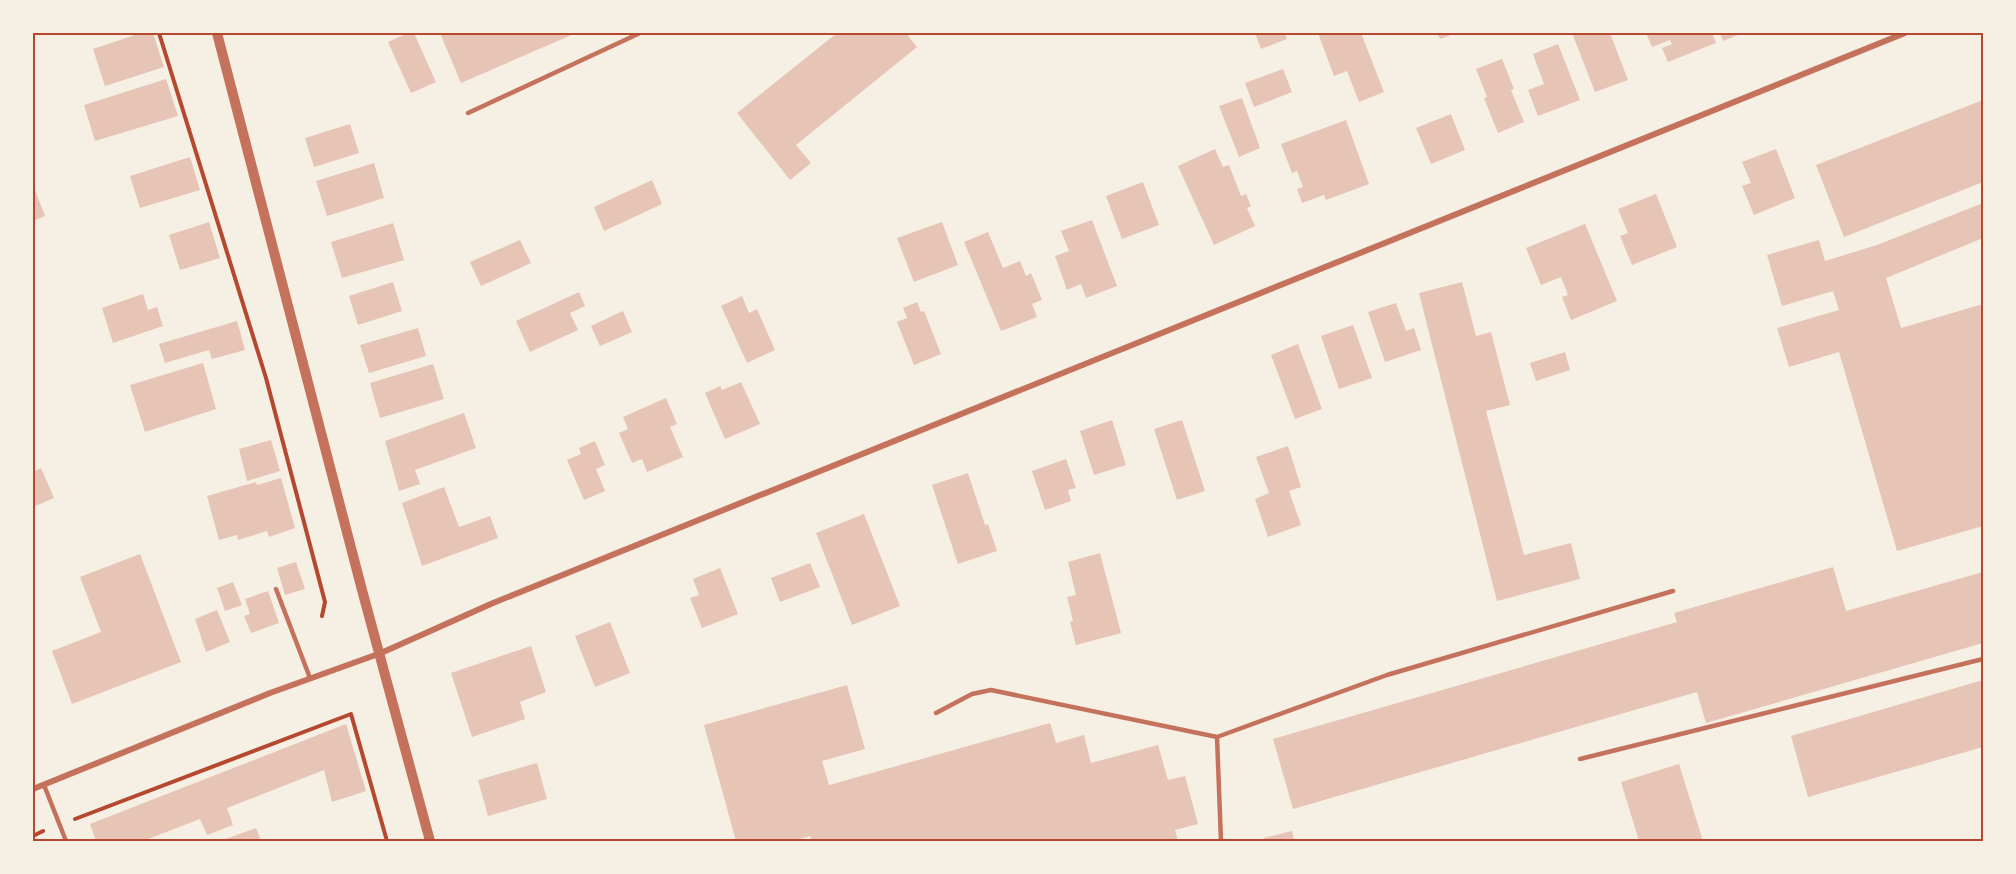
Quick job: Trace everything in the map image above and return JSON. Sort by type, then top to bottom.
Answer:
[{"type":"street","points":[[217,33],[430,841]]},
{"type":"street","points":[[33,789],[310,678],[381,652],[493,603],[1905,33]]},
{"type":"lane","points":[[468,113],[640,33]]},
{"type":"lane","points":[[276,589],[310,678]]},
{"type":"lane","points":[[936,712],[972,694],[991,690],[1217,737],[1388,675],[1673,591]]},
{"type":"lane","points":[[1580,759],[1983,659]]},
{"type":"lane","points":[[1217,737],[1221,841]]},
{"type":"lane","points":[[44,785],[66,841]]},
{"type":"path","points":[[159,33],[266,378],[325,602],[322,616]]},
{"type":"path","points":[[33,836],[351,714],[387,841]]},
{"type":"building","points":[[141,33],[153,33],[164,67],[105,86],[93,49]]},
{"type":"building","points":[[408,33],[414,33],[436,82],[411,93],[388,42]]},
{"type":"building","points":[[440,33],[576,33],[461,83]]},
{"type":"building","points":[[837,33],[906,33],[917,47],[796,145],[811,163],[790,180],[737,113]]},
{"type":"building","points":[[1255,33],[1285,33],[1287,39],[1261,49]]},
{"type":"building","points":[[1318,33],[1361,33],[1384,92],[1359,102],[1347,71],[1334,76]]},
{"type":"building","points":[[1437,33],[1456,33],[1440,39]]},
{"type":"building","points":[[1572,33],[1610,33],[1628,80],[1595,92]]},
{"type":"building","points":[[1646,33],[1712,33],[1716,43],[1668,62],[1662,48],[1672,44],[1670,40],[1652,47]]},
{"type":"building","points":[[1720,33],[1743,33],[1723,41]]},
{"type":"building","points":[[1558,44],[1580,100],[1538,116],[1528,90],[1544,84],[1533,54]]},
{"type":"building","points":[[1502,59],[1524,122],[1498,133],[1484,98],[1487,97],[1476,69]]},
{"type":"building","points":[[1283,69],[1292,92],[1254,107],[1245,83]]},
{"type":"building","points":[[166,79],[178,116],[95,141],[84,105]]},
{"type":"building","points":[[1242,98],[1260,148],[1239,157],[1219,106]]},
{"type":"building","points":[[1983,100],[1983,182],[1844,237],[1816,165]]},
{"type":"building","points":[[1451,114],[1465,150],[1431,164],[1416,128]]},
{"type":"building","points":[[1346,120],[1369,184],[1326,200],[1324,195],[1302,203],[1297,189],[1303,187],[1297,171],[1292,173],[1281,144]]},
{"type":"building","points":[[350,124],[359,153],[314,167],[305,138]]},
{"type":"building","points":[[1215,149],[1223,167],[1229,165],[1241,196],[1246,194],[1251,206],[1247,208],[1255,226],[1214,245],[1178,166]]},
{"type":"building","points":[[1776,149],[1795,198],[1754,215],[1742,186],[1751,183],[1742,162]]},
{"type":"building","points":[[190,157],[200,190],[140,208],[130,176]]},
{"type":"building","points":[[374,163],[384,198],[327,216],[316,181]]},
{"type":"building","points":[[652,180],[662,204],[604,231],[594,207]]},
{"type":"building","points":[[1143,182],[1159,225],[1122,239],[1106,196]]},
{"type":"building","points":[[33,185],[45,216],[33,221]]},
{"type":"building","points":[[1656,194],[1677,247],[1632,265],[1620,236],[1628,233],[1618,209]]},
{"type":"building","points":[[1983,203],[1983,238],[1886,278],[1901,328],[1983,304],[1983,526],[1897,551],[1839,352],[1789,367],[1777,328],[1839,310],[1833,291],[1782,306],[1767,255],[1819,240],[1825,261],[1877,245]]},
{"type":"building","points":[[1092,220],[1117,286],[1086,298],[1081,284],[1067,290],[1055,256],[1069,251],[1061,231]]},
{"type":"building","points":[[209,222],[220,258],[180,270],[169,235]]},
{"type":"building","points":[[942,222],[958,265],[914,282],[897,238]]},
{"type":"building","points":[[393,223],[404,260],[342,278],[331,242]]},
{"type":"building","points":[[1585,224],[1617,301],[1571,320],[1562,297],[1568,295],[1561,277],[1541,285],[1526,248]]},
{"type":"building","points":[[988,232],[1003,268],[1020,261],[1026,276],[1031,273],[1042,300],[1032,304],[1037,317],[1001,331],[964,242]]},
{"type":"building","points":[[520,240],[531,263],[481,286],[470,262]]},
{"type":"building","points":[[393,282],[402,311],[358,325],[349,296]]},
{"type":"building","points":[[1462,282],[1476,336],[1491,332],[1510,405],[1486,411],[1524,555],[1571,543],[1580,579],[1497,601],[1419,293]]},
{"type":"building","points":[[579,292],[585,306],[570,313],[578,330],[530,352],[516,321]]},
{"type":"building","points":[[143,294],[148,310],[157,307],[163,326],[113,343],[102,308]]},
{"type":"building","points":[[742,296],[749,313],[757,309],[775,350],[747,363],[721,306]]},
{"type":"building","points":[[917,302],[921,312],[924,311],[941,354],[914,365],[897,322],[907,318],[903,308]]},
{"type":"building","points":[[1396,303],[1406,331],[1414,328],[1421,350],[1385,362],[1368,312]]},
{"type":"building","points":[[623,311],[632,332],[600,346],[591,326]]},
{"type":"building","points":[[237,321],[245,350],[212,359],[209,350],[165,363],[159,344]]},
{"type":"building","points":[[1353,325],[1372,378],[1339,389],[1321,336]]},
{"type":"building","points":[[418,328],[426,356],[369,373],[360,345]]},
{"type":"building","points":[[1298,344],[1322,409],[1295,419],[1271,355]]},
{"type":"building","points":[[1565,352],[1570,370],[1536,381],[1530,363]]},
{"type":"building","points":[[203,363],[216,409],[145,432],[130,385]]},
{"type":"building","points":[[433,364],[444,399],[380,418],[370,383]]},
{"type":"building","points":[[741,382],[760,424],[725,439],[705,393],[720,386],[722,390]]},
{"type":"building","points":[[666,398],[677,424],[670,427],[683,457],[647,472],[642,459],[632,463],[619,433],[628,429],[623,417]]},
{"type":"building","points":[[464,413],[476,448],[415,470],[420,484],[399,491],[385,441]]},
{"type":"building","points":[[1112,420],[1126,465],[1094,475],[1080,431]]},
{"type":"building","points":[[1182,420],[1205,491],[1177,500],[1154,429]]},
{"type":"building","points":[[271,440],[280,471],[247,481],[239,449]]},
{"type":"building","points":[[595,441],[605,465],[596,469],[605,491],[584,500],[567,460],[581,454],[579,448]]},
{"type":"building","points":[[1288,446],[1301,487],[1289,491],[1301,525],[1268,537],[1255,499],[1269,493],[1256,457]]},
{"type":"building","points":[[1066,459],[1076,488],[1068,490],[1071,501],[1045,510],[1032,471]]},
{"type":"building","points":[[41,468],[54,498],[33,507],[33,472]]},
{"type":"building","points":[[968,473],[985,525],[988,524],[997,551],[958,564],[932,485]]},
{"type":"building","points":[[281,478],[295,528],[269,537],[267,531],[238,540],[237,535],[219,540],[207,496],[256,482],[257,485]]},
{"type":"building","points":[[444,487],[459,527],[490,516],[498,538],[422,566],[402,503]]},
{"type":"building","points":[[864,514],[900,606],[852,625],[816,533]]},
{"type":"building","points":[[1100,553],[1121,633],[1076,645],[1067,597],[1076,595],[1068,562]]},
{"type":"building","points":[[140,554],[181,662],[72,704],[52,651],[101,632],[80,577]]},
{"type":"building","points":[[296,562],[305,589],[285,595],[277,568]]},
{"type":"building","points":[[810,563],[820,587],[780,602],[771,578]]},
{"type":"building","points":[[1833,567],[1846,611],[1983,572],[1983,643],[1706,723],[1697,692],[1293,809],[1273,739],[1677,622],[1674,613]]},
{"type":"building","points":[[720,568],[738,614],[702,628],[690,598],[699,595],[693,579]]},
{"type":"building","points":[[233,582],[242,605],[225,611],[217,588]]},
{"type":"building","points":[[268,591],[279,623],[251,633],[244,616],[250,614],[245,599]]},
{"type":"building","points":[[217,610],[230,642],[206,652],[195,619]]},
{"type":"building","points":[[610,622],[630,673],[595,687],[575,636]]},
{"type":"building","points":[[531,646],[546,692],[520,702],[525,719],[472,737],[451,673]]},
{"type":"building","points":[[1983,680],[1983,747],[1808,797],[1791,736]]},
{"type":"building","points":[[847,685],[865,749],[822,761],[829,785],[1050,723],[1056,743],[1084,735],[1091,763],[1158,745],[1168,780],[1185,776],[1198,824],[1175,830],[1178,841],[812,841],[810,836],[793,841],[736,841],[704,725]]},
{"type":"building","points":[[346,724],[366,791],[332,802],[324,770],[227,808],[233,825],[207,835],[200,819],[143,841],[96,841],[90,824]]},
{"type":"building","points":[[537,763],[547,799],[488,816],[478,780]]},
{"type":"building","points":[[1679,764],[1703,841],[1639,841],[1621,782]]},
{"type":"building","points":[[256,828],[261,841],[220,841]]},
{"type":"building","points":[[1292,831],[1294,841],[1265,841],[1264,838]]}]
